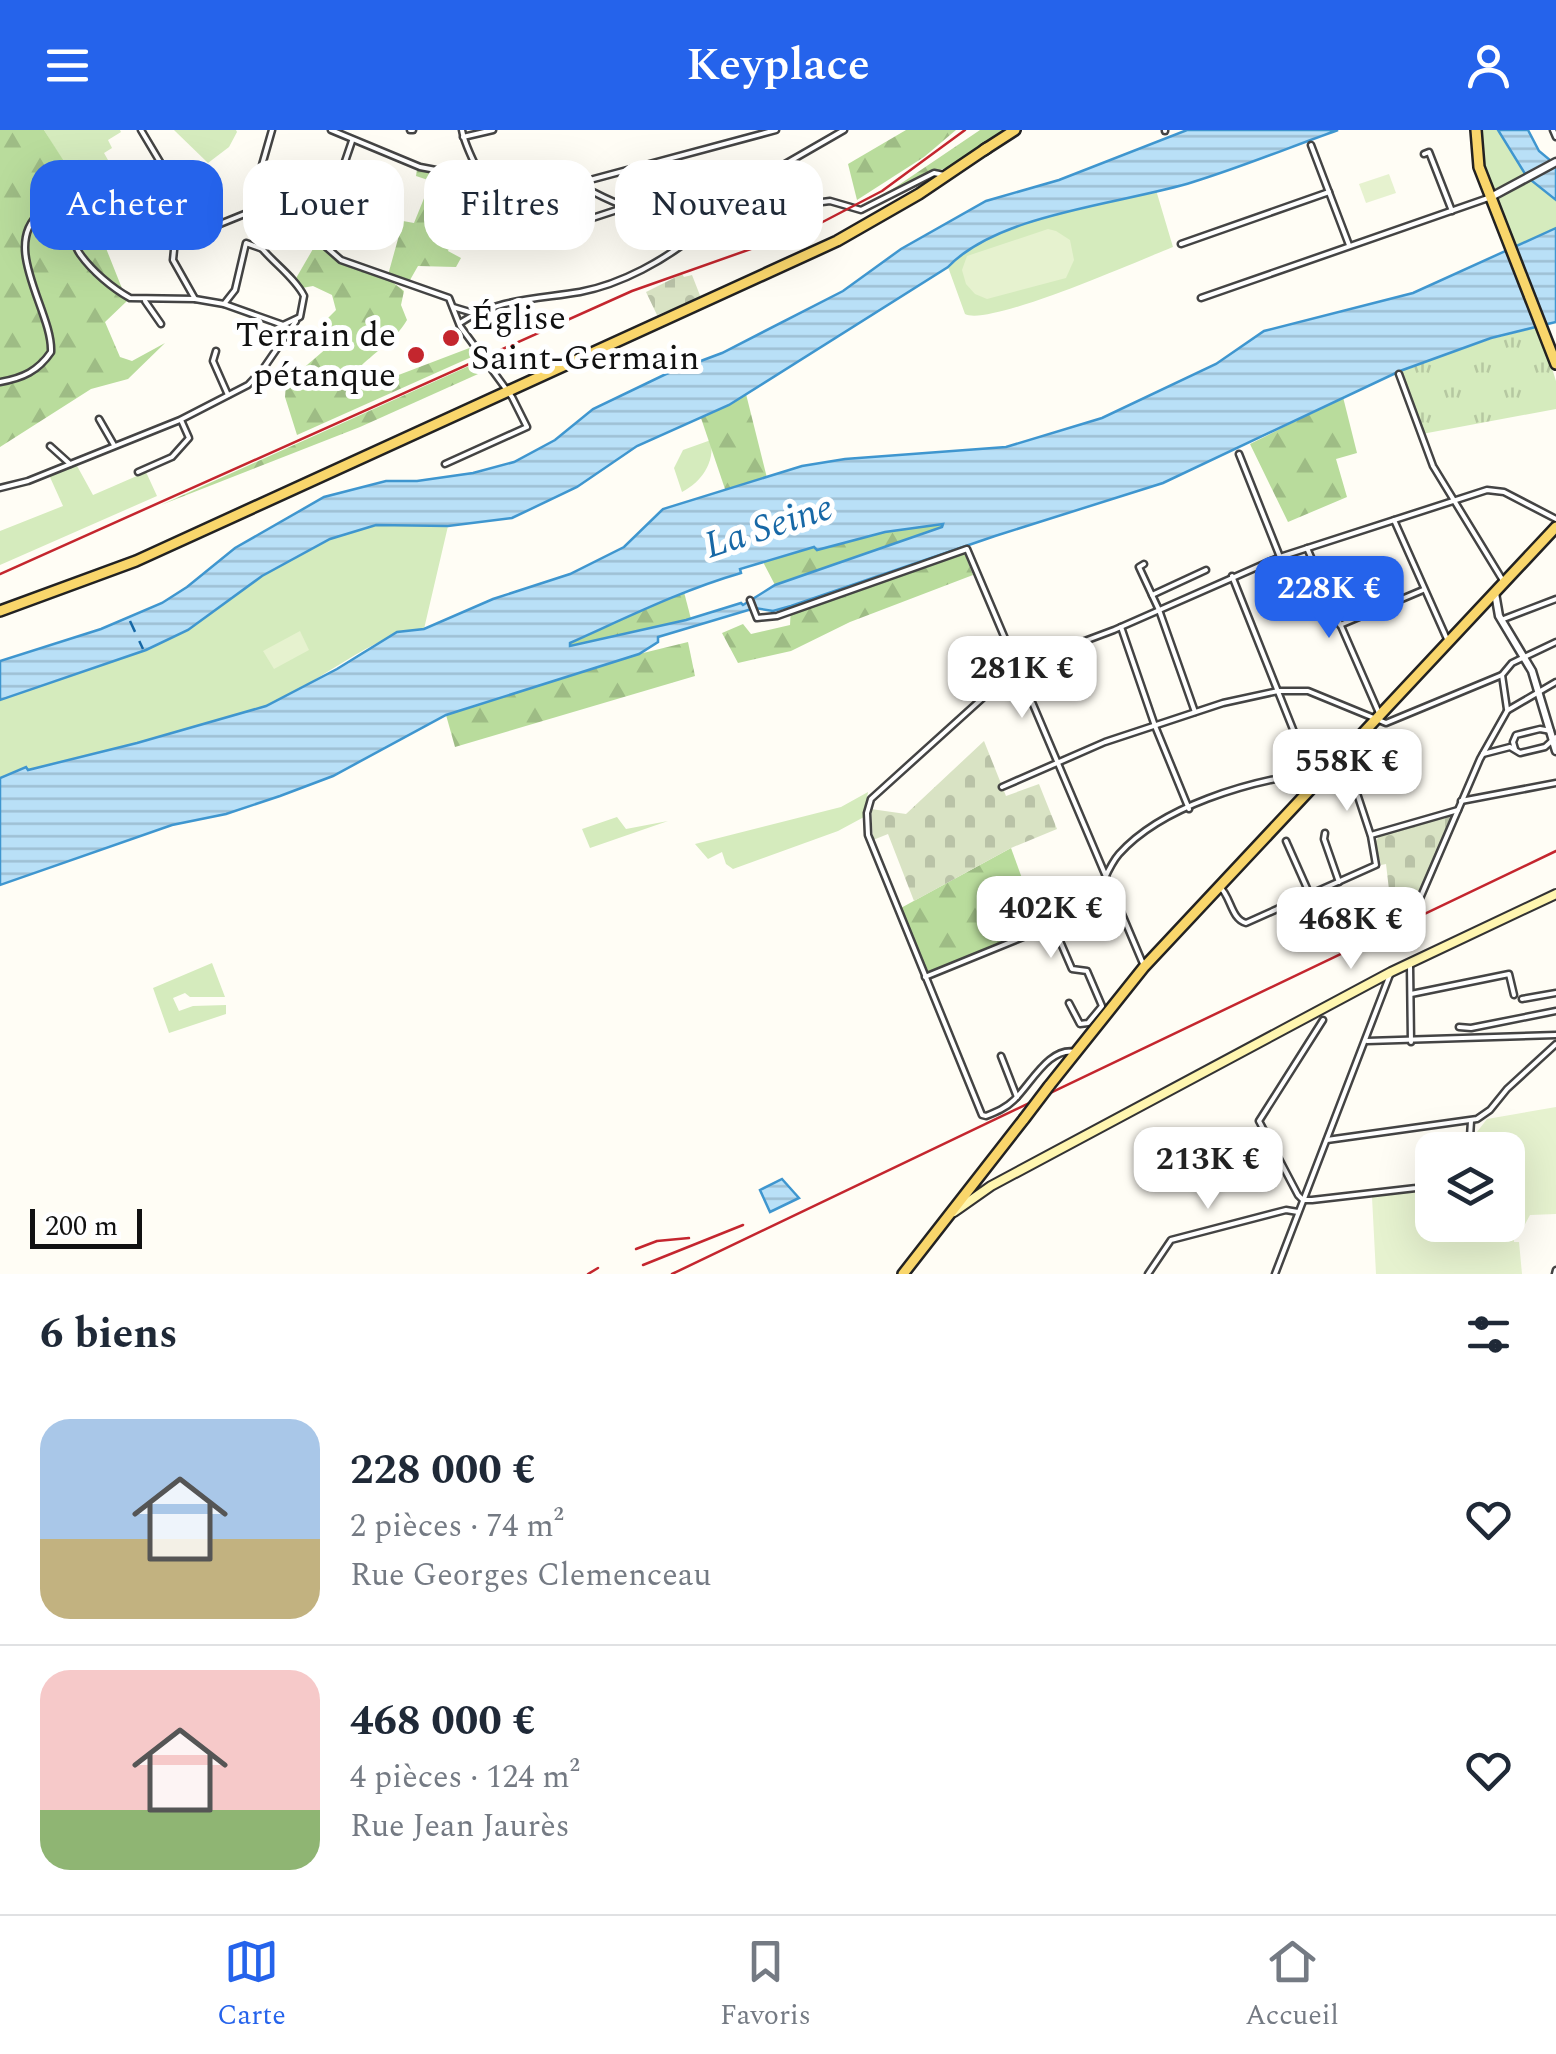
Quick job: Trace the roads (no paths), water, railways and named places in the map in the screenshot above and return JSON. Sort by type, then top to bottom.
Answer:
[{"type":"main road","points":[[0,612],[137,563],[837,241],[1016,130]]},
{"type":"main road","points":[[1478,130],[1493,196],[1556,364]]},
{"type":"main road","points":[[904,1274],[1144,967],[1556,527]]},
{"type":"main road","points":[[951,1214],[990,1186],[1322,1013],[1391,972],[1556,894]]},
{"type":"main road","points":[[979,1175],[990,1186]]},
{"type":"main road","points":[[970,1187],[990,1186]]},
{"type":"main road","points":[[970,1187],[979,1195]]},
{"type":"street","points":[[140,130],[161,160]]},
{"type":"street","points":[[263,160],[272,130]]},
{"type":"street","points":[[331,130],[424,168]]},
{"type":"street","points":[[472,160],[463,133],[492,130]]},
{"type":"street","points":[[595,178],[776,130]]},
{"type":"street","points":[[792,160],[844,130]]},
{"type":"street","points":[[345,160],[352,140]]},
{"type":"street","points":[[1310,145],[1349,245]]},
{"type":"street","points":[[1424,154],[1429,152],[1452,210]]},
{"type":"street","points":[[1201,298],[1493,196],[1556,162]]},
{"type":"street","points":[[823,202],[864,209],[934,173],[944,175]]},
{"type":"street","points":[[1180,244],[1329,192]]},
{"type":"street","points":[[0,382],[30,373],[52,352],[50,328],[31,286],[28,263],[29,226],[40,213],[60,214],[70,227],[79,254],[118,292],[130,298],[224,304],[275,325],[296,321]]},
{"type":"street","points":[[174,250],[173,260],[195,300]]},
{"type":"street","points":[[224,304],[235,290],[244,250]]},
{"type":"street","points":[[0,488],[28,482],[181,420],[248,385],[296,321],[304,296],[264,250]]},
{"type":"street","points":[[329,250],[341,260],[449,298],[459,325],[508,392],[528,427],[445,464]]},
{"type":"street","points":[[459,325],[475,314],[510,302],[582,292],[636,274],[672,250]]},
{"type":"street","points":[[145,301],[161,324]]},
{"type":"street","points":[[453,307],[475,314]]},
{"type":"street","points":[[216,352],[212,361],[228,394]]},
{"type":"street","points":[[1399,374],[1427,453],[1504,583]]},
{"type":"street","points":[[98,420],[114,446]]},
{"type":"street","points":[[138,472],[172,457],[189,438],[181,420]]},
{"type":"street","points":[[50,446],[70,464]]},
{"type":"street","points":[[1239,454],[1280,556]]},
{"type":"street","points":[[1076,1052],[1067,1050],[1052,1058],[1017,1097],[1000,1110],[982,1114],[868,835],[871,799],[1018,666],[1121,627],[1280,556],[1496,490],[1556,519]]},
{"type":"street","points":[[1394,520],[1449,642]]},
{"type":"street","points":[[1307,548],[1378,717]]},
{"type":"street","points":[[750,600],[757,618],[777,616],[967,549],[1144,967]]},
{"type":"street","points":[[1144,564],[1138,567],[1158,610],[1194,712]]},
{"type":"street","points":[[1493,566],[1501,620],[1524,656],[1556,751]]},
{"type":"street","points":[[1152,595],[1206,570]]},
{"type":"street","points":[[1232,576],[1311,773]]},
{"type":"street","points":[[1340,625],[1425,589]]},
{"type":"street","points":[[1501,620],[1556,599]]},
{"type":"street","points":[[1121,627],[1189,809]]},
{"type":"street","points":[[1002,787],[1194,712],[1278,690],[1298,689],[1321,695],[1386,722],[1502,675],[1524,656],[1556,642]]},
{"type":"street","points":[[1502,675],[1507,711]]},
{"type":"street","points":[[997,683],[1002,689]]},
{"type":"street","points":[[1418,903],[1483,754],[1507,711],[1556,683]]},
{"type":"street","points":[[986,693],[992,698]]},
{"type":"street","points":[[1540,729],[1553,735],[1544,747],[1520,754],[1513,742],[1516,735],[1540,729]]},
{"type":"street","points":[[1483,754],[1516,749]]},
{"type":"street","points":[[1220,887],[1240,922],[1254,921],[1376,866],[1344,754]]},
{"type":"street","points":[[925,977],[1090,907],[1115,859],[1147,828],[1246,786],[1311,773],[1321,778]]},
{"type":"street","points":[[1010,776],[1013,783]]},
{"type":"street","points":[[1462,801],[1556,784]]},
{"type":"street","points":[[1370,836],[1458,810]]},
{"type":"street","points":[[1326,833],[1324,839],[1339,882]]},
{"type":"street","points":[[1286,841],[1310,895]]},
{"type":"street","points":[[1053,925],[1072,970],[1087,971],[1102,1006],[1088,1023],[1080,1024],[1070,1004]]},
{"type":"street","points":[[1410,963],[1411,1042]]},
{"type":"street","points":[[1275,1274],[1391,972]]},
{"type":"street","points":[[1410,994],[1509,974],[1514,994]]},
{"type":"street","points":[[1522,1000],[1556,993]]},
{"type":"street","points":[[1459,1027],[1556,1011]]},
{"type":"street","points":[[1303,1200],[1259,1121],[1322,1013]]},
{"type":"street","points":[[1366,1041],[1556,1035]]},
{"type":"street","points":[[1327,1140],[1471,1120],[1490,1110],[1556,1044]]},
{"type":"street","points":[[1001,1056],[1017,1097]]},
{"type":"street","points":[[1470,1132],[1471,1120]]},
{"type":"street","points":[[1303,1200],[1415,1188]]},
{"type":"street","points":[[1148,1274],[1163,1247],[1174,1239],[1286,1210],[1298,1212]]},
{"type":"water","name":"La Seine","points":[[1187,130],[1338,130],[1193,182],[1063,212],[998,234],[729,405],[637,446],[577,487],[512,518],[448,526],[376,525],[330,539],[262,576],[188,630],[146,650],[0,700],[0,661],[101,629],[162,603],[235,548],[324,497],[386,481],[473,473],[514,462],[555,440],[593,409],[666,374],[722,353],[843,291],[901,249],[986,201],[1059,180]]},
{"type":"water","points":[[1498,130],[1528,130],[1539,151],[1556,165],[1556,200],[1527,177]]},
{"type":"water","name":"La Seine","points":[[1556,228],[1556,322],[1491,338],[1400,371],[1163,483],[791,606],[773,611],[755,608],[658,637],[658,642],[639,654],[446,715],[333,776],[280,796],[226,814],[172,825],[0,885],[0,778],[26,767],[28,770],[137,743],[266,706],[397,632],[424,629],[493,599],[570,574],[624,547],[663,509],[802,466],[1006,447],[1102,418],[1216,364],[1264,331],[1413,293]],"holes":[[[943,524],[775,585],[743,605],[570,646],[654,605],[741,573],[740,569],[814,547],[817,550],[885,532]]]},
{"type":"water","points":[[782,1179],[799,1198],[770,1212],[760,1190]]},
{"type":"railway","points":[[0,574],[632,291],[813,227],[882,191],[965,130]]},
{"type":"railway","points":[[672,1274],[1556,851]]},
{"type":"railway","points":[[643,1265],[743,1225]]},
{"type":"railway","points":[[636,1249],[657,1241],[689,1238]]},
{"type":"railway","points":[[588,1274],[598,1268]]},
{"type":"place","name":"Église Saint-Germain","points":[[451,338]]},
{"type":"place","name":"Terrain de pétanque","points":[[416,355]]}]
